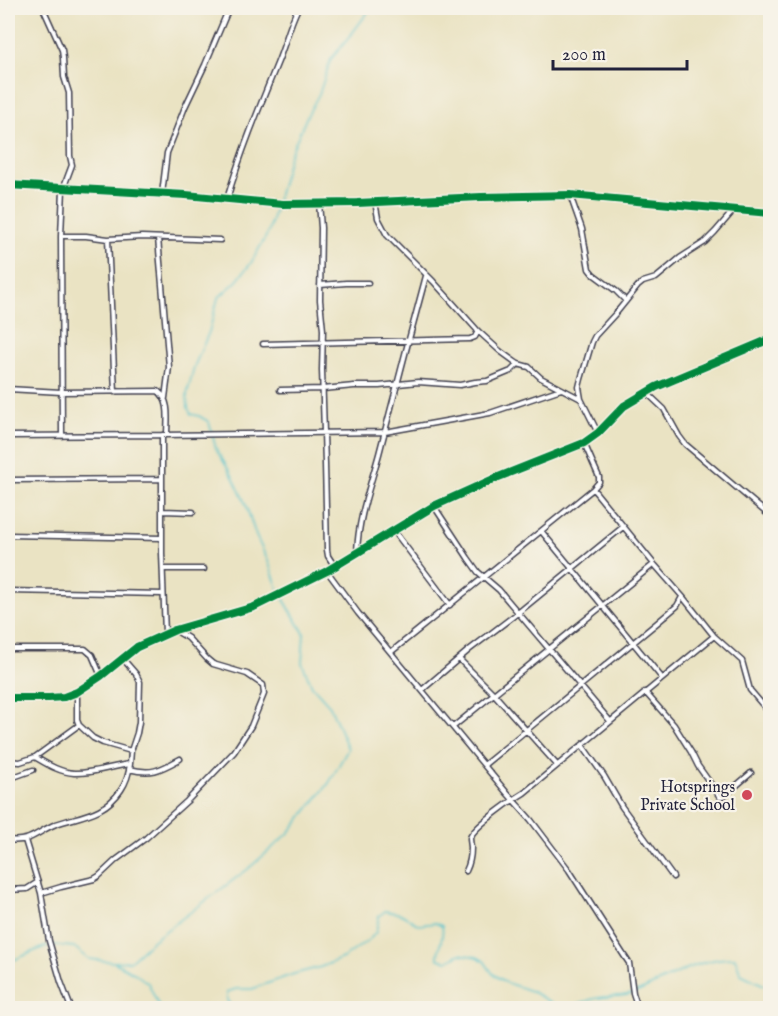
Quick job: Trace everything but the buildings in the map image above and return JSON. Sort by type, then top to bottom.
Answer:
[{"type":"street","points":[[43,8],[62,50],[64,77],[69,93],[72,165],[63,189],[61,236],[62,436]]},
{"type":"street","points":[[162,194],[167,153],[229,8]]},
{"type":"street","points":[[227,199],[252,125],[298,8]]},
{"type":"street","points":[[8,185],[283,204],[570,195],[771,213]]},
{"type":"street","points":[[570,195],[582,229],[589,269],[626,301]]},
{"type":"street","points":[[375,202],[378,218],[387,235],[478,331],[518,364],[529,367],[541,378],[580,399]]},
{"type":"street","points":[[319,203],[327,550],[334,567]]},
{"type":"street","points":[[598,433],[580,399],[580,382],[595,336],[638,286],[656,278],[705,242],[734,210]]},
{"type":"street","points":[[61,236],[220,240]]},
{"type":"street","points":[[108,238],[115,392]]},
{"type":"street","points":[[158,238],[169,367],[165,398]]},
{"type":"street","points":[[357,554],[362,510],[427,275]]},
{"type":"street","points":[[320,285],[368,283]]},
{"type":"street","points":[[262,344],[470,339],[475,337],[478,331]]},
{"type":"street","points":[[8,698],[64,697],[77,692],[137,647],[175,630],[254,607],[327,571],[435,506],[496,478],[584,443],[598,433],[624,406],[666,383],[771,339]]},
{"type":"street","points":[[280,390],[418,382],[460,385],[487,381],[512,371],[518,364]]},
{"type":"street","points":[[8,389],[61,392],[153,391],[160,392],[165,398],[167,402],[162,479],[165,634]]},
{"type":"street","points":[[8,436],[385,432],[490,413],[561,389]]},
{"type":"street","points":[[647,393],[664,409],[678,436],[685,444],[771,516]]},
{"type":"street","points":[[391,652],[593,489],[599,482],[599,477],[584,443]]},
{"type":"street","points":[[8,480],[162,479]]},
{"type":"street","points":[[593,489],[714,636],[742,661],[750,690],[767,710],[769,724]]},
{"type":"street","points":[[435,506],[478,572],[519,612],[610,721]]},
{"type":"street","points":[[163,511],[193,512]]},
{"type":"street","points":[[422,690],[623,527]]},
{"type":"street","points":[[394,531],[450,605]]},
{"type":"street","points":[[542,532],[662,678]]},
{"type":"street","points":[[8,535],[162,538]]},
{"type":"street","points":[[453,727],[654,564]]},
{"type":"street","points":[[162,569],[204,569]]},
{"type":"street","points":[[327,571],[422,690],[531,820],[569,870],[629,963],[633,993],[638,1008]]},
{"type":"street","points":[[8,591],[163,594]]},
{"type":"street","points":[[484,765],[677,606],[682,596]]},
{"type":"street","points":[[41,893],[99,876],[187,801],[228,759],[251,726],[264,694],[263,685],[247,674],[213,664],[188,638],[175,630]]},
{"type":"street","points":[[466,871],[471,860],[470,838],[482,824],[524,793],[714,636]]},
{"type":"street","points":[[8,649],[85,649],[93,655],[101,676]]},
{"type":"street","points":[[8,840],[25,840],[54,825],[98,810],[113,801],[125,784],[129,776],[131,751],[139,722],[140,682],[123,659]]},
{"type":"street","points":[[459,659],[494,694],[556,765]]},
{"type":"street","points":[[77,692],[79,725],[93,738],[103,743],[131,751]]},
{"type":"street","points":[[645,692],[674,725],[698,766],[720,797],[723,797],[751,773]]},
{"type":"street","points":[[8,761],[20,762],[35,757],[79,725]]},
{"type":"street","points":[[582,745],[622,807],[673,877]]},
{"type":"street","points":[[35,757],[53,767],[72,773],[84,773],[130,764]]},
{"type":"street","points":[[129,769],[150,772],[162,769],[180,759]]},
{"type":"street","points":[[8,779],[33,770]]},
{"type":"street","points":[[25,840],[41,893],[51,949],[71,1008]]},
{"type":"street","points":[[8,890],[27,889],[38,882]]},
{"type":"waterway","points":[[279,591],[246,505],[216,449],[209,422],[191,414],[187,394],[194,367],[209,332],[218,298],[236,282],[251,263],[269,231],[289,157],[319,94],[331,59],[371,8]]},
{"type":"waterway","points":[[114,962],[130,961],[152,941],[248,869],[289,833],[329,783],[348,749],[330,706],[312,686],[302,663],[304,633],[283,598]]},
{"type":"waterway","points":[[232,1008],[227,1000],[227,992],[236,989],[252,989],[345,957],[371,938],[376,932],[379,916],[385,911],[401,914],[419,925],[435,923],[442,926],[438,959],[447,961],[460,954],[477,957],[484,961],[493,974],[507,983],[531,991],[560,1008]]},
{"type":"waterway","points":[[52,945],[74,947],[89,959],[114,962],[134,973],[148,983],[160,1008]]},
{"type":"waterway","points":[[8,962],[48,946]]},
{"type":"waterway","points":[[567,1008],[598,998],[635,993],[696,965],[722,958],[735,958],[741,974],[770,988]]},
{"type":"cycle path","points":[[8,185],[186,195],[283,204],[570,195],[770,213]]},
{"type":"cycle path","points":[[8,698],[64,697],[77,692],[137,647],[175,630],[254,607],[327,571],[434,506],[496,478],[584,443],[598,433],[624,406],[656,387],[770,339]]},
{"type":"place","name":"Hotsprings Private School","points":[[747,795]]}]
